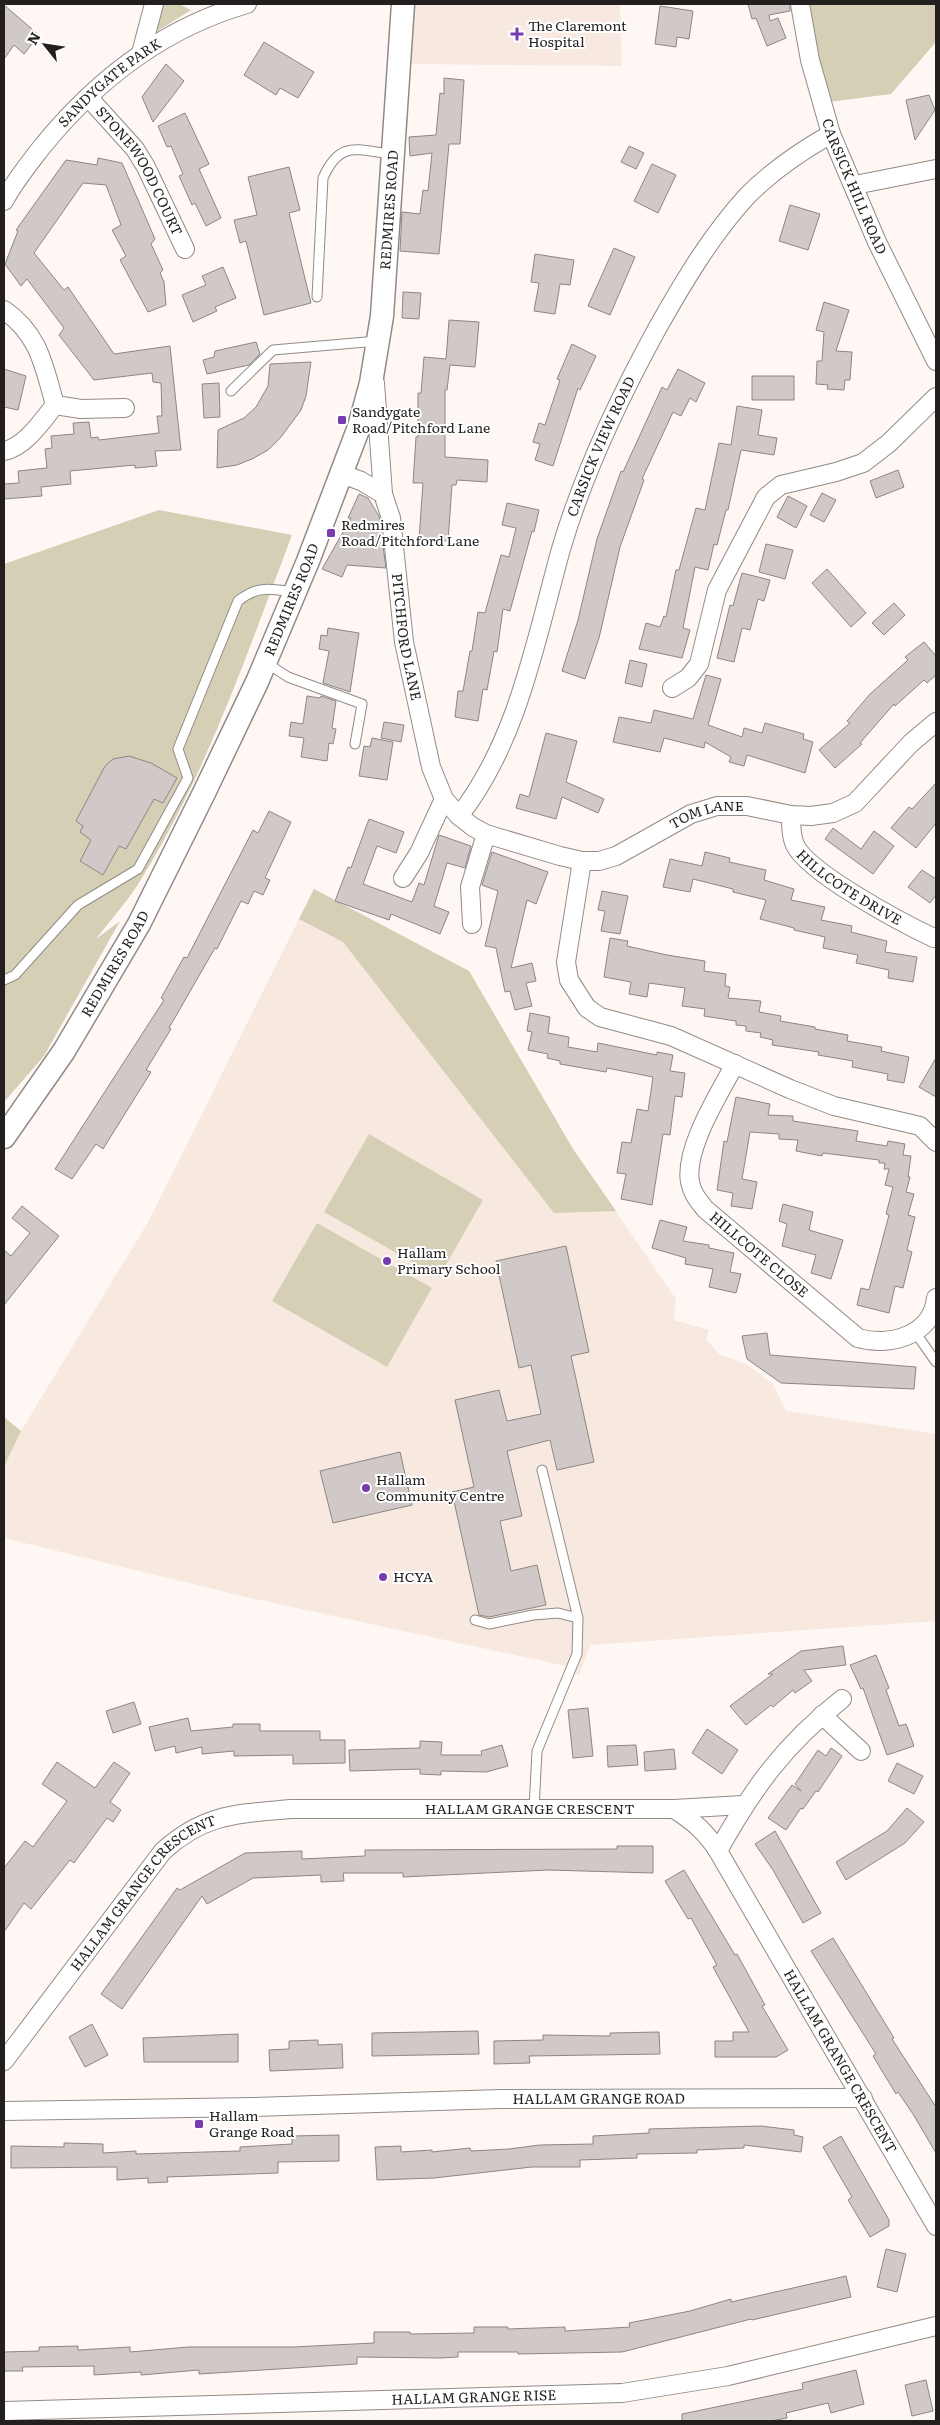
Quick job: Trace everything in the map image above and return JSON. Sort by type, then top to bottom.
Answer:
[{"type":"street","points":[[140,53],[154,4]]},
{"type":"street","points":[[200,4],[218,12]]},
{"type":"street","name":"SANDYGATE PARK","points":[[5,195],[60,125],[112,74],[140,53],[218,12],[247,4]]},
{"type":"street","name":"REDMIRES ROAD","points":[[4,1137],[64,1051],[139,924],[203,795],[265,662],[342,474],[359,427],[379,341],[394,154],[403,4]]},
{"type":"street","name":"CARSICK HILL ROAD","points":[[800,4],[810,60],[831,134],[855,185],[877,242],[936,361]]},
{"type":"street","name":"STONEWOOD COURT","points":[[88,97],[135,149],[185,250]]},
{"type":"street","name":"CARSICK VIEW ROAD","points":[[459,816],[489,769],[514,716],[578,497],[614,412],[645,352],[701,256],[748,196],[772,173],[831,134]]},
{"type":"street","points":[[855,185],[933,169]]},
{"type":"street","points":[[4,310],[18,319],[32,338],[42,359],[55,405]]},
{"type":"street","name":"PITCHFORD LANE","points":[[374,368],[383,494],[391,518],[404,642],[431,767],[444,799],[459,816]]},
{"type":"street","points":[[672,688],[688,678],[698,664],[717,590],[766,497],[781,485],[836,472],[863,463],[889,442],[936,397]]},
{"type":"street","points":[[55,405],[81,409],[125,408]]},
{"type":"street","points":[[4,451],[10,450],[22,441],[55,405]]},
{"type":"street","points":[[342,474],[361,481],[383,494]]},
{"type":"street","name":"TOM LANE","points":[[459,816],[486,834],[582,861],[599,861],[616,856],[691,814],[717,806],[747,806],[791,815],[811,816],[833,813],[855,803],[911,743],[936,722]]},
{"type":"street","points":[[403,878],[419,853],[444,799]]},
{"type":"street","name":"HILLCOTE DRIVE","points":[[791,815],[791,831],[795,846],[815,867],[904,924],[934,938]]},
{"type":"street","points":[[472,924],[470,887],[486,834]]},
{"type":"street","points":[[582,861],[566,962],[569,980],[587,1008],[600,1018],[671,1036],[834,1106],[902,1120],[920,1126],[936,1142]]},
{"type":"street","name":"HILLCOTE CLOSE","points":[[735,1064],[694,1149],[690,1163],[690,1181],[694,1196],[705,1209],[858,1338],[885,1342],[902,1339],[915,1332],[927,1320],[935,1306],[936,1298]]},
{"type":"street","points":[[718,1851],[743,1806],[799,1735],[842,1700]]},
{"type":"street","points":[[822,1715],[861,1751]]},
{"type":"street","points":[[674,1809],[743,1806]]},
{"type":"street","name":"HALLAM GRANGE CRESCENT","points":[[4,2061],[163,1851],[181,1835],[204,1823],[233,1814],[292,1809],[674,1809],[692,1820],[706,1834],[718,1851],[936,2226]]},
{"type":"street","name":"HALLAM GRANGE ROAD","points":[[4,2112],[500,2100],[863,2098]]},
{"type":"street","name":"HALLAM GRANGE RISE","points":[[4,2411],[622,2393],[728,2376],[936,2326]]},
{"type":"lane","points":[[317,297],[323,178],[330,163],[342,151],[352,150],[394,154]]},
{"type":"lane","points":[[231,391],[273,350],[379,341]]},
{"type":"lane","points":[[4,980],[15,975],[78,905],[138,869],[188,778],[178,749],[238,601],[250,592],[264,588],[294,592]]},
{"type":"lane","points":[[265,662],[288,677],[362,704],[355,744]]},
{"type":"lane","points":[[915,1332],[936,1362]]},
{"type":"lane","points":[[534,1809],[537,1752],[577,1654],[578,1618],[542,1470]]},
{"type":"lane","points":[[475,1620],[489,1624],[558,1612],[578,1618]]},
{"type":"shaded area","points":[[161,4],[179,4],[191,10],[156,32]]},
{"type":"shaded area","name":"The Claremont Hospital","points":[[415,4],[620,4],[622,66],[411,64]]},
{"type":"shaded area","points":[[800,4],[936,4],[936,42],[891,94],[821,103]]},
{"type":"shaded area","points":[[159,510],[292,535],[225,710],[187,796],[137,886],[96,939],[120,921],[44,1056],[4,1102],[4,564]]},
{"type":"shaded area","name":"Hallam Primary School","points":[[314,889],[469,971],[573,1149],[676,1299],[674,1320],[709,1330],[706,1339],[719,1354],[748,1365],[773,1384],[786,1411],[936,1434],[936,1621],[590,1645],[579,1676],[566,1666],[250,1598],[4,1538],[4,1468],[21,1431],[147,1224]]},
{"type":"shaded area","points":[[314,889],[469,971],[573,1149],[616,1211],[554,1213],[343,942],[299,919]]},
{"type":"shaded area","points":[[369,1134],[483,1200],[439,1277],[324,1212]]},
{"type":"shaded area","points":[[317,1223],[432,1288],[387,1367],[272,1301]]},
{"type":"shaded area","points":[[4,1417],[21,1431],[4,1467]]},
{"type":"building","points":[[748,4],[790,4],[790,11],[769,15],[770,21],[778,18],[786,38],[767,46],[756,18],[752,19]]},
{"type":"building","points":[[4,5],[39,35],[24,54],[14,45],[4,59]]},
{"type":"building","points":[[660,6],[693,11],[689,39],[677,37],[676,47],[655,44]]},
{"type":"building","points":[[264,42],[314,72],[298,98],[280,88],[276,95],[244,75]]},
{"type":"building","points":[[166,64],[184,81],[153,122],[142,97]]},
{"type":"building","points":[[444,78],[464,80],[460,144],[449,144],[439,254],[400,251],[402,212],[420,214],[423,190],[428,191],[432,153],[410,156],[409,137],[436,135],[440,93],[444,94]]},
{"type":"building","points":[[929,95],[935,110],[915,140],[906,100]]},
{"type":"building","points":[[185,113],[209,164],[199,169],[221,218],[206,226],[195,203],[192,205],[179,176],[183,174],[171,146],[167,147],[158,126]]},
{"type":"building","points":[[629,146],[644,153],[636,169],[621,162]]},
{"type":"building","points":[[98,158],[122,163],[155,239],[151,244],[163,270],[160,273],[164,282],[166,305],[148,312],[120,260],[126,256],[112,230],[121,225],[106,185],[83,183],[34,253],[64,290],[68,287],[114,354],[170,346],[181,450],[155,451],[157,466],[135,468],[135,465],[70,471],[71,484],[41,487],[42,496],[4,499],[4,484],[19,483],[18,471],[47,468],[45,449],[52,448],[51,436],[74,434],[73,423],[89,422],[91,438],[98,437],[99,440],[159,433],[157,416],[162,416],[161,383],[153,382],[152,373],[94,380],[59,335],[64,328],[27,279],[21,286],[5,264],[18,231],[16,230],[66,160],[97,165]]},
{"type":"building","points":[[652,164],[676,175],[658,213],[634,201]]},
{"type":"building","points":[[289,167],[300,210],[289,213],[311,303],[264,315],[246,241],[240,243],[234,220],[257,215],[248,177]]},
{"type":"building","points":[[790,205],[820,214],[808,250],[779,241]]},
{"type":"building","points":[[614,248],[635,257],[610,315],[588,306]]},
{"type":"building","points":[[535,254],[574,260],[570,285],[560,284],[555,314],[534,311],[539,283],[531,282]]},
{"type":"building","points":[[223,267],[236,298],[215,307],[217,311],[193,322],[182,295],[206,285],[202,276]]},
{"type":"building","points":[[403,292],[421,293],[419,319],[402,318]]},
{"type":"building","points":[[824,302],[849,310],[836,351],[852,352],[850,380],[845,380],[844,390],[827,389],[828,385],[816,384],[817,361],[822,361],[824,332],[816,330]]},
{"type":"building","points":[[449,320],[479,322],[475,367],[450,365],[447,390],[445,390],[445,457],[488,460],[487,482],[457,480],[456,485],[452,485],[448,541],[419,539],[423,483],[413,483],[416,437],[418,437],[418,393],[421,393],[424,357],[446,359]]},
{"type":"building","points":[[256,342],[260,354],[249,365],[207,374],[203,360],[214,357],[215,351]]},
{"type":"building","points":[[572,344],[596,356],[580,390],[578,388],[553,466],[535,460],[540,444],[533,442],[539,423],[545,425],[560,380],[557,379]]},
{"type":"building","points":[[311,362],[306,396],[301,410],[281,437],[268,450],[252,459],[237,465],[217,468],[218,430],[244,418],[256,407],[268,386],[270,364]]},
{"type":"building","points":[[4,369],[26,376],[18,410],[4,407]]},
{"type":"building","points":[[678,369],[705,383],[696,402],[690,398],[681,416],[673,412],[642,479],[644,480],[620,547],[599,638],[585,679],[562,671],[578,620],[597,539],[621,471],[623,472],[662,387],[667,390]]},
{"type":"building","points":[[752,376],[794,376],[794,400],[752,400]]},
{"type":"building","points":[[219,383],[220,417],[204,418],[202,384]]},
{"type":"building","points":[[737,406],[762,410],[758,435],[777,438],[774,455],[741,450],[728,510],[726,510],[717,545],[714,544],[708,570],[695,567],[683,628],[690,630],[682,658],[639,649],[646,623],[660,627],[664,616],[666,617],[676,570],[679,570],[696,508],[705,510],[719,443],[731,445]]},
{"type":"building","points":[[898,470],[904,487],[876,498],[870,481]]},
{"type":"building","points":[[822,493],[836,500],[824,522],[810,515]]},
{"type":"building","points":[[359,494],[368,498],[379,516],[386,568],[347,565],[342,577],[322,569],[351,518],[348,518]]},
{"type":"building","points":[[788,496],[807,506],[796,528],[777,517]]},
{"type":"building","points":[[507,503],[539,510],[534,532],[532,531],[510,611],[503,609],[497,652],[494,651],[487,690],[483,689],[478,721],[455,717],[458,691],[463,691],[478,612],[485,613],[501,555],[509,557],[516,528],[502,525]]},
{"type":"building","points":[[766,544],[793,550],[785,579],[759,572]]},
{"type":"building","points":[[827,569],[866,613],[851,627],[812,583]]},
{"type":"building","points":[[742,573],[770,580],[764,601],[758,599],[750,630],[742,628],[734,662],[717,658],[730,605],[733,606]]},
{"type":"building","points":[[894,603],[905,615],[884,635],[872,623]]},
{"type":"building","points":[[328,628],[359,633],[350,692],[323,683],[329,651],[319,649],[321,635],[327,636]]},
{"type":"building","points":[[924,642],[936,656],[936,675],[927,683],[924,680],[895,706],[894,704],[860,743],[862,744],[835,768],[819,750],[850,723],[847,721],[870,694],[908,660],[905,657]]},
{"type":"building","points":[[630,660],[647,664],[642,687],[625,683]]},
{"type":"building","points":[[706,675],[721,679],[708,725],[742,737],[744,728],[762,733],[765,723],[804,734],[803,739],[813,742],[805,773],[747,755],[744,766],[729,762],[731,757],[705,742],[704,748],[664,738],[660,752],[613,742],[619,717],[651,723],[654,710],[693,719]]},
{"type":"building","points":[[307,696],[320,698],[321,696],[336,701],[332,728],[336,729],[333,744],[329,743],[327,761],[301,757],[304,738],[289,736],[291,722],[303,724]]},
{"type":"building","points":[[384,722],[404,725],[401,742],[381,738]]},
{"type":"building","points":[[546,733],[577,741],[566,782],[604,799],[598,813],[562,797],[556,819],[516,808],[520,794],[529,797]]},
{"type":"building","points":[[372,738],[393,742],[387,780],[359,776],[364,746],[370,747]]},
{"type":"building","points":[[129,756],[151,763],[177,778],[163,803],[154,799],[126,849],[119,846],[103,875],[80,861],[91,840],[80,832],[83,826],[76,821],[105,766],[113,759]]},
{"type":"building","points":[[936,783],[936,823],[916,848],[891,828],[909,807],[912,809]]},
{"type":"building","points":[[269,811],[291,822],[265,878],[270,880],[263,895],[254,891],[248,904],[241,901],[217,949],[215,948],[169,1028],[171,1029],[146,1070],[151,1072],[103,1149],[96,1144],[72,1179],[55,1169],[164,1000],[161,998],[184,957],[187,958],[253,830],[258,833]]},
{"type":"building","points":[[369,819],[404,832],[396,853],[377,846],[363,884],[412,902],[419,883],[424,885],[439,835],[471,846],[465,868],[447,863],[434,906],[449,912],[440,934],[391,914],[389,920],[335,901],[348,867],[351,868]]},
{"type":"building","points":[[833,828],[861,849],[874,831],[894,846],[873,874],[825,839]]},
{"type":"building","points":[[492,852],[548,872],[536,904],[527,900],[511,968],[532,963],[536,981],[526,983],[532,1006],[515,1010],[510,991],[505,992],[496,948],[485,946],[498,891],[482,885]]},
{"type":"building","points":[[705,852],[730,858],[729,862],[766,870],[764,880],[794,889],[791,900],[825,907],[821,920],[852,926],[851,932],[887,941],[885,952],[917,957],[913,982],[888,978],[889,970],[856,963],[858,955],[823,948],[825,937],[794,930],[794,928],[760,919],[766,900],[693,879],[690,892],[663,887],[670,859],[702,866]]},
{"type":"building","points":[[922,870],[936,879],[936,895],[930,903],[908,887]]},
{"type":"building","points":[[602,891],[628,896],[620,934],[601,931],[605,911],[598,910]]},
{"type":"building","points":[[610,938],[628,941],[627,946],[705,961],[704,971],[726,974],[725,986],[730,987],[728,998],[761,1001],[759,1012],[781,1016],[780,1021],[848,1035],[847,1041],[882,1047],[881,1051],[909,1057],[904,1083],[887,1080],[888,1074],[852,1067],[853,1061],[818,1055],[819,1052],[772,1045],[773,1040],[760,1037],[761,1033],[746,1031],[746,1026],[736,1025],[736,1021],[704,1016],[705,1009],[682,1006],[685,988],[649,983],[647,997],[629,994],[631,982],[604,977]]},
{"type":"building","points":[[530,1013],[550,1017],[548,1033],[569,1037],[568,1047],[597,1052],[598,1043],[657,1055],[657,1052],[673,1055],[670,1071],[685,1073],[682,1097],[675,1096],[670,1135],[663,1134],[652,1205],[621,1199],[626,1174],[617,1173],[622,1142],[631,1143],[637,1109],[648,1111],[653,1077],[607,1068],[606,1072],[560,1064],[560,1061],[547,1058],[548,1054],[528,1050],[532,1032],[527,1031]]},
{"type":"building","points":[[936,1058],[936,1097],[919,1087]]},
{"type":"building","points":[[736,1097],[770,1104],[768,1115],[793,1116],[793,1121],[858,1131],[856,1141],[887,1146],[888,1141],[905,1144],[903,1155],[911,1156],[908,1177],[910,1177],[906,1192],[914,1194],[908,1215],[915,1217],[907,1250],[912,1252],[903,1288],[895,1286],[889,1313],[857,1305],[861,1288],[869,1290],[889,1215],[886,1214],[893,1187],[885,1185],[889,1169],[884,1169],[885,1163],[879,1163],[879,1160],[823,1153],[822,1156],[796,1151],[798,1140],[779,1139],[779,1134],[750,1132],[742,1179],[757,1182],[752,1209],[731,1206],[733,1193],[717,1190],[724,1141],[727,1142]]},
{"type":"building","points":[[783,1204],[813,1212],[809,1230],[843,1240],[831,1279],[811,1273],[816,1255],[782,1246],[787,1224],[779,1221]]},
{"type":"building","points":[[22,1206],[59,1236],[4,1305],[4,1250],[11,1256],[30,1233],[12,1218]]},
{"type":"building","points":[[660,1220],[687,1227],[683,1241],[709,1245],[709,1248],[734,1253],[730,1272],[741,1274],[736,1293],[709,1287],[713,1269],[685,1264],[686,1258],[652,1248]]},
{"type":"building","points":[[566,1246],[589,1352],[571,1356],[594,1462],[557,1470],[550,1440],[507,1451],[522,1516],[500,1521],[511,1571],[537,1565],[546,1605],[489,1617],[479,1615],[452,1492],[474,1487],[455,1400],[499,1390],[507,1421],[541,1414],[531,1365],[519,1368],[496,1261]]},
{"type":"building","points":[[767,1333],[770,1355],[916,1367],[914,1389],[781,1383],[747,1359],[742,1336]]},
{"type":"building","name":"Hallam Community Centre","points":[[400,1452],[412,1505],[333,1523],[320,1471]]},
{"type":"building","points":[[843,1646],[846,1665],[804,1670],[812,1681],[795,1693],[793,1690],[773,1707],[771,1705],[746,1725],[730,1706],[773,1674],[768,1674],[801,1651]]},
{"type":"building","points":[[876,1655],[889,1688],[886,1690],[899,1726],[906,1724],[914,1746],[887,1755],[863,1688],[861,1689],[850,1665]]},
{"type":"building","points":[[134,1702],[141,1724],[113,1733],[106,1711]]},
{"type":"building","points":[[588,1708],[593,1756],[573,1758],[568,1710]]},
{"type":"building","points":[[188,1718],[191,1731],[233,1727],[233,1724],[260,1724],[260,1731],[320,1731],[320,1740],[345,1740],[345,1763],[293,1764],[293,1755],[234,1756],[234,1751],[202,1754],[202,1747],[176,1753],[175,1746],[155,1751],[149,1727]]},
{"type":"building","points":[[707,1729],[738,1750],[722,1774],[692,1753]]},
{"type":"building","points":[[420,1741],[442,1742],[441,1755],[482,1755],[481,1751],[502,1745],[508,1766],[486,1772],[441,1771],[441,1775],[420,1774],[420,1769],[350,1771],[349,1750],[420,1748]]},
{"type":"building","points":[[636,1745],[638,1765],[608,1767],[607,1746]]},
{"type":"building","points":[[831,1748],[842,1756],[818,1792],[816,1791],[803,1809],[801,1808],[786,1830],[768,1818],[792,1785],[801,1791],[795,1784],[818,1750],[826,1756]]},
{"type":"building","points":[[674,1749],[676,1769],[645,1771],[644,1752]]},
{"type":"building","points":[[57,1762],[95,1788],[114,1762],[130,1773],[110,1802],[121,1810],[113,1822],[107,1818],[74,1863],[70,1860],[31,1909],[24,1903],[4,1932],[4,1868],[25,1841],[33,1847],[67,1801],[42,1784]]},
{"type":"building","points":[[897,1763],[923,1776],[914,1794],[888,1781]]},
{"type":"building","points":[[907,1808],[924,1822],[905,1843],[846,1880],[836,1862],[887,1831]]},
{"type":"building","points":[[775,1831],[821,1913],[803,1923],[773,1870],[755,1844]]},
{"type":"building","points":[[617,1846],[653,1846],[653,1873],[548,1870],[403,1877],[403,1873],[343,1873],[344,1881],[321,1882],[321,1875],[253,1878],[207,1904],[202,1896],[122,2009],[101,1994],[177,1888],[180,1890],[245,1853],[302,1851],[302,1859],[365,1856],[365,1850],[617,1849]]},
{"type":"building","points":[[684,1870],[735,1955],[737,1954],[765,2005],[762,2006],[788,2050],[776,2057],[715,2057],[715,2041],[733,2041],[733,2032],[749,2032],[713,1967],[717,1965],[691,1918],[688,1919],[665,1881]]},
{"type":"building","points":[[833,1938],[894,2038],[892,2039],[936,2107],[936,2153],[913,2114],[898,2092],[896,2094],[873,2056],[876,2054],[811,1951]]},
{"type":"building","points":[[92,2024],[108,2055],[85,2067],[69,2037]]},
{"type":"building","points":[[478,2031],[479,2054],[372,2056],[372,2033]]},
{"type":"building","points":[[659,2032],[660,2054],[529,2056],[530,2063],[494,2064],[494,2041],[543,2040],[543,2035],[610,2036],[610,2033]]},
{"type":"building","points":[[238,2034],[238,2062],[144,2062],[143,2038]]},
{"type":"building","points":[[318,2040],[318,2045],[342,2044],[343,2068],[270,2071],[269,2050],[289,2049],[289,2041]]},
{"type":"building","points":[[761,2126],[794,2130],[794,2135],[803,2137],[801,2152],[744,2145],[744,2148],[697,2150],[697,2153],[637,2154],[637,2158],[580,2160],[580,2167],[532,2167],[434,2178],[377,2180],[375,2147],[401,2146],[401,2152],[432,2150],[432,2152],[470,2148],[471,2151],[509,2149],[540,2145],[593,2144],[593,2136],[649,2133],[649,2129]]},
{"type":"building","points":[[339,2135],[339,2161],[278,2162],[278,2173],[167,2177],[168,2182],[148,2183],[148,2178],[117,2180],[117,2167],[11,2168],[11,2146],[64,2147],[64,2143],[103,2144],[103,2153],[136,2151],[136,2154],[240,2151],[240,2147],[292,2144],[292,2136]]},
{"type":"building","points":[[841,2136],[889,2220],[889,2226],[870,2237],[848,2200],[852,2197],[823,2147]]},
{"type":"building","points":[[886,2249],[906,2254],[897,2292],[877,2287]]},
{"type":"building","points":[[846,2276],[851,2297],[751,2319],[622,2352],[518,2354],[518,2352],[458,2352],[458,2357],[441,2358],[357,2357],[357,2364],[199,2374],[199,2370],[141,2375],[141,2372],[94,2375],[94,2366],[22,2367],[23,2371],[4,2371],[4,2352],[39,2351],[39,2347],[78,2346],[78,2350],[130,2347],[130,2352],[189,2347],[293,2347],[374,2343],[374,2332],[410,2332],[410,2334],[474,2333],[474,2327],[508,2327],[508,2329],[565,2327],[565,2331],[630,2327],[629,2323],[690,2311],[731,2299],[731,2302]]},
{"type":"building","points":[[856,2370],[864,2404],[831,2413],[828,2403],[786,2413],[787,2418],[771,2421],[682,2421],[682,2414],[803,2389],[802,2383]]},
{"type":"building","points":[[926,2380],[933,2411],[912,2416],[905,2385]]},
{"type":"place","name":"The Claremont Hospital","points":[[517,34]]},
{"type":"place","name":"Sandygate Road/Pitchford Lane","points":[[342,420]]},
{"type":"place","name":"Redmires Road/Pitchford Lane","points":[[331,533]]},
{"type":"place","name":"Hallam Primary School","points":[[387,1261]]},
{"type":"place","name":"Hallam Community Centre","points":[[366,1488]]},
{"type":"place","name":"HCYA","points":[[383,1577]]},
{"type":"place","name":"Hallam Grange Road","points":[[199,2124]]}]
